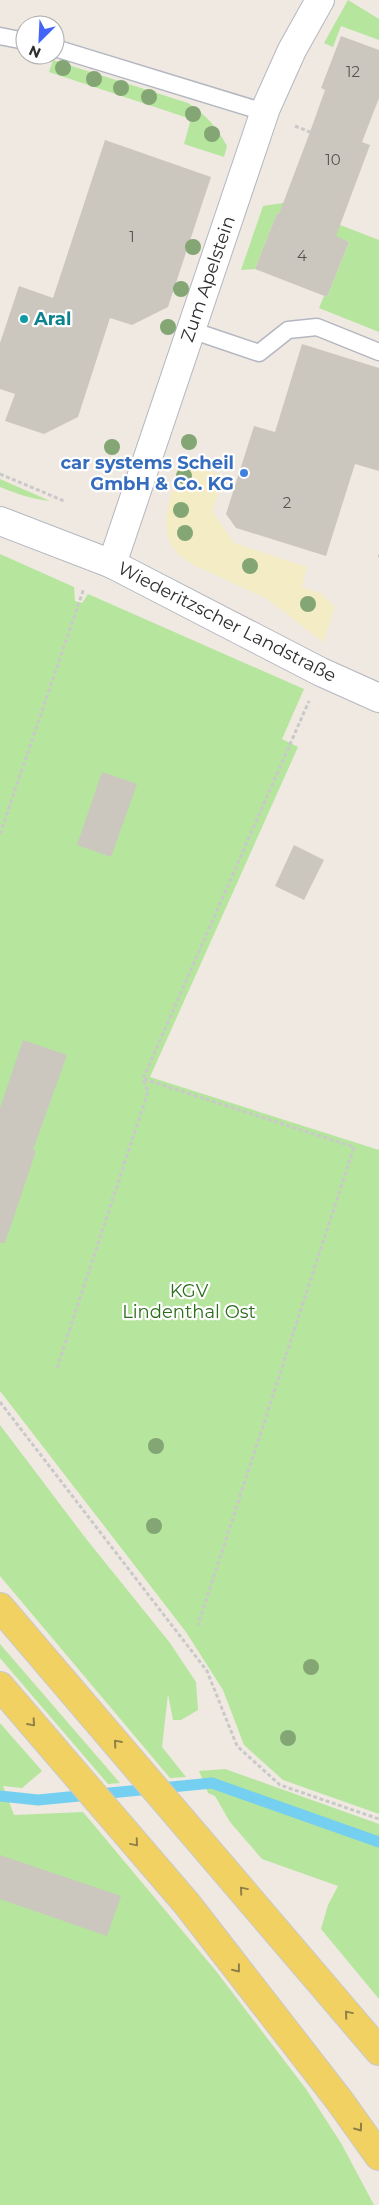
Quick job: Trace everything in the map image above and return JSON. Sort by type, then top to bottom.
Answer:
[{"type":"main road","points":[[0,1607],[379,2052]]},
{"type":"main road","points":[[0,1686],[187,1904],[339,2100],[379,2156]]},
{"type":"street","name":"Zum Apelstein","points":[[94,556],[190,330],[264,112],[292,50],[320,0]]},
{"type":"street","name":"Wiederitzscher Landstraße","points":[[0,502],[94,556],[321,672],[379,698]]},
{"type":"street","name":"Wiederitzscher Landstraße","points":[[0,521],[94,556]]},
{"type":"lane","points":[[0,36],[15,39]]},
{"type":"lane","points":[[65,51],[264,112]]},
{"type":"lane","points":[[190,330],[259,353],[288,330],[317,327],[379,352]]},
{"type":"path","points":[[294,126],[310,132]]},
{"type":"path","points":[[0,474],[64,501]]},
{"type":"path","points":[[0,834],[94,556]]},
{"type":"path","points":[[56,1368],[148,1092],[143,1078],[309,700],[318,704]]},
{"type":"path","points":[[143,1078],[354,1147],[198,1625]]},
{"type":"path","points":[[0,1402],[207,1671],[237,1746],[280,1785],[379,1820]]},
{"type":"green space","points":[[348,0],[379,19],[379,40],[341,26],[333,47],[324,43]]},
{"type":"green space","points":[[65,64],[188,103],[206,117],[219,133],[227,146],[224,157],[184,144],[191,119],[49,72],[51,65]]},
{"type":"green space","points":[[283,203],[379,240],[379,332],[319,308],[324,296],[327,297],[349,242],[277,213],[255,269],[241,270],[263,206]]},
{"type":"green space","points":[[0,479],[50,501],[25,496],[0,487]]},
{"type":"green space","name":"KGV Lindenthal Ost","points":[[0,554],[74,587],[75,601],[82,603],[88,594],[304,689],[282,739],[298,747],[150,1077],[379,1150],[379,1814],[283,1780],[244,1745],[223,1690],[186,1632],[0,1391]]},
{"type":"green space","points":[[0,1425],[87,1540],[170,1643],[196,1682],[198,1710],[181,1720],[173,1720],[168,1694],[162,1747],[186,1777],[170,1778],[0,1576]]},
{"type":"green space","points":[[0,1644],[120,1783],[108,1784],[0,1658]]},
{"type":"green space","points":[[0,1723],[42,1771],[22,1788],[3,1786],[14,1815],[83,1812],[216,1971],[306,2089],[341,2143],[374,2205],[0,2205]]},
{"type":"green space","points":[[225,1769],[379,1824],[379,1999],[321,1929],[328,1905],[338,1886],[262,1859],[230,1822],[215,1796],[208,1793],[199,1771]]},
{"type":"sand","points":[[178,460],[224,476],[212,511],[234,543],[307,567],[302,587],[322,594],[335,607],[323,642],[267,599],[192,564],[179,555],[171,545],[167,532],[166,517]]},
{"type":"building","points":[[341,36],[379,50],[379,98],[362,142],[370,145],[336,236],[349,242],[327,297],[255,269],[277,213],[279,214],[310,132],[325,90],[321,88]]},
{"type":"building","name":"Aral","points":[[105,140],[211,177],[168,307],[132,325],[110,318],[78,417],[44,434],[5,421],[15,394],[0,389],[0,343],[19,286],[53,298]]},
{"type":"building","points":[[302,344],[379,368],[379,471],[355,464],[326,556],[236,528],[226,514],[254,426],[275,432]]},
{"type":"building","points":[[102,772],[137,784],[111,857],[77,845]]},
{"type":"building","points":[[294,845],[324,860],[304,900],[275,886]]},
{"type":"building","points":[[23,1040],[67,1055],[33,1150],[36,1151],[5,1243],[0,1243],[0,1108]]},
{"type":"building","points":[[0,1855],[121,1896],[107,1936],[0,1899]]},
{"type":"waterway","points":[[0,1796],[38,1800],[212,1783],[379,1842]]},
{"type":"place","name":"Aral","points":[[24,319]]},
{"type":"place","name":"car systems Scheil GmbH & Co. KG","points":[[244,473]]}]
